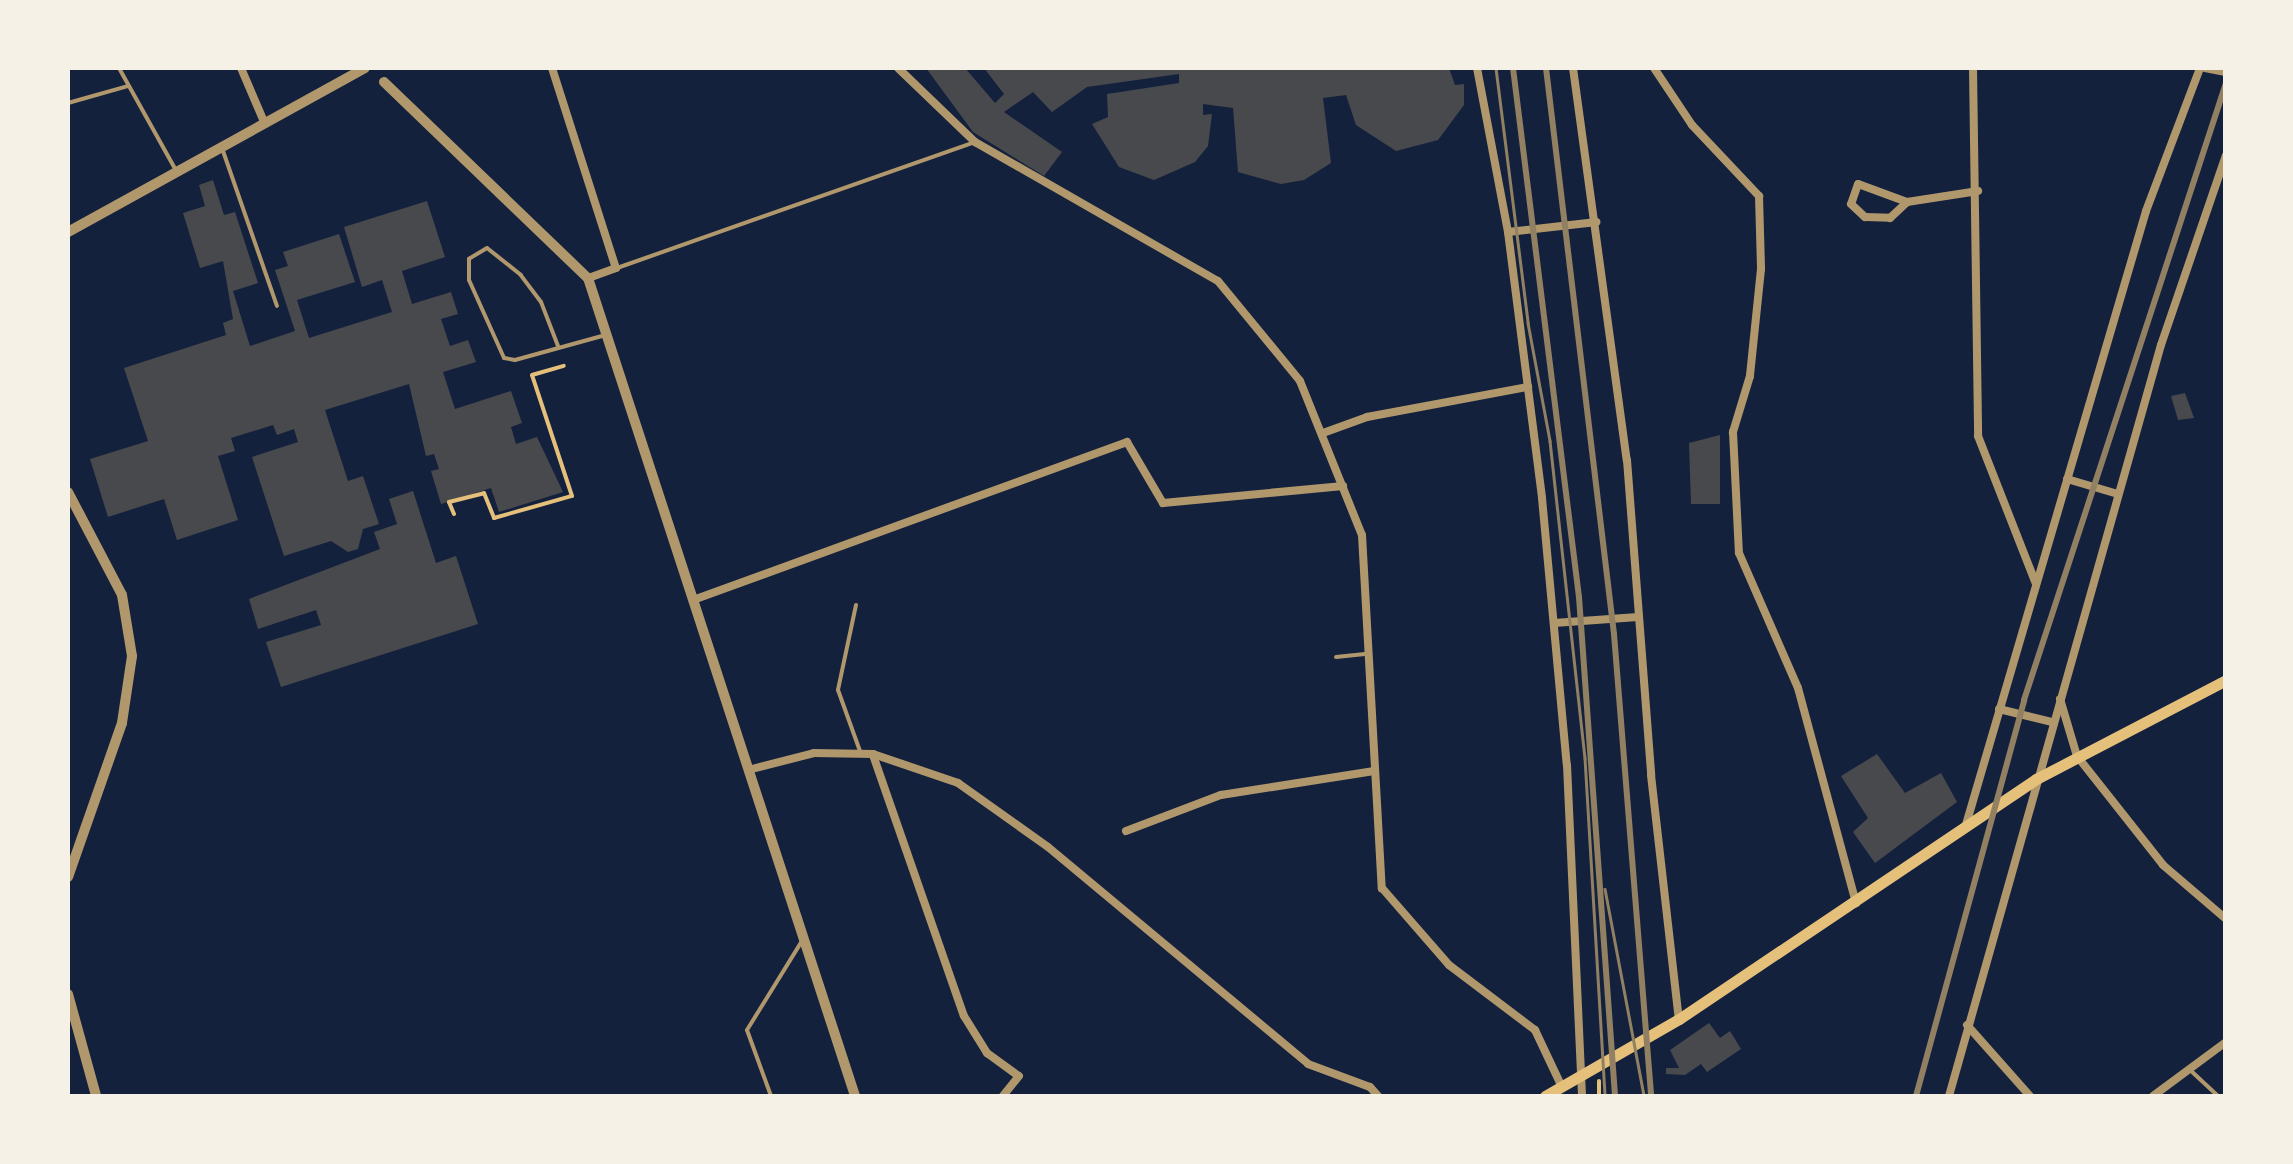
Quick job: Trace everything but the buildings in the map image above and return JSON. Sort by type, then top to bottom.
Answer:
[{"type":"main road","points":[[1545,1096],[1680,1019],[2036,780],[2226,680]]},
{"type":"street","points":[[241,68],[265,124]]},
{"type":"street","points":[[68,232],[365,68]]},
{"type":"street","points":[[552,68],[616,268],[588,278]]},
{"type":"street","points":[[898,68],[976,142],[1218,281],[1300,380],[1362,535],[1382,888],[1449,965],[1535,1030],[1562,1087]]},
{"type":"street","points":[[1476,68],[1508,232],[1554,623],[1584,1046],[1582,1096]]},
{"type":"street","points":[[1572,68],[1631,495],[1638,617],[1680,1019]]},
{"type":"street","points":[[1654,68],[1692,125],[1759,196],[1761,270],[1754,341],[1733,432],[1739,553],[1798,688],[1856,903]]},
{"type":"street","points":[[1973,68],[1978,190],[1978,436],[2036,584]]},
{"type":"street","points":[[1963,832],[2146,210],[2202,68],[2226,72]]},
{"type":"street","points":[[384,82],[588,278],[855,1096]]},
{"type":"street","points":[[1949,1096],[2118,494],[2226,155]]},
{"type":"street","points":[[1907,202],[1890,218],[1864,217],[1851,204],[1858,184],[1907,202],[1978,190]]},
{"type":"street","points":[[1508,232],[1596,222]]},
{"type":"street","points":[[1323,433],[1367,418],[1528,387]]},
{"type":"street","points":[[693,600],[1127,442],[1163,503],[1343,486]]},
{"type":"street","points":[[2067,478],[2118,494]]},
{"type":"street","points":[[68,492],[122,595],[132,656],[122,723],[68,877]]},
{"type":"street","points":[[1554,623],[1638,617]]},
{"type":"street","points":[[2059,698],[2077,756],[2163,864],[2226,919]]},
{"type":"street","points":[[1999,709],[2052,722]]},
{"type":"street","points":[[748,770],[814,753],[873,754],[958,783],[1048,847],[1278,1041],[1378,1096]]},
{"type":"street","points":[[873,754],[964,1016],[987,1053],[1019,1076],[1003,1096]]},
{"type":"street","points":[[1126,831],[1221,795],[1374,771]]},
{"type":"street","points":[[68,994],[96,1096]]},
{"type":"street","points":[[1968,1025],[2030,1096]]},
{"type":"street","points":[[2152,1096],[2226,1042]]},
{"type":"lane","points":[[118,68],[176,172]]},
{"type":"lane","points":[[68,103],[128,86]]},
{"type":"lane","points":[[616,268],[976,142]]},
{"type":"lane","points":[[222,147],[276,306]]},
{"type":"lane","points":[[558,346],[541,302],[520,275],[487,248],[469,259],[469,280],[498,354],[515,360],[606,335]]},
{"type":"lane","points":[[856,605],[838,690],[862,754]]},
{"type":"lane","points":[[1336,657],[1370,653]]},
{"type":"lane","points":[[771,1096],[747,1030],[803,939]]},
{"type":"lane","points":[[2189,1070],[2218,1096]]},
{"type":"path","points":[[454,514],[449,502],[484,493],[494,518],[572,496],[532,375],[564,366]]},
{"type":"tram line","points":[[1496,68],[1528,323],[1550,441],[1585,758],[1605,1096]]},
{"type":"tram line","points":[[1605,889],[1644,1096]]},
{"type":"railway","points":[[1513,68],[1579,597],[1615,1096]]},
{"type":"railway","points":[[1546,68],[1614,634],[1651,1096]]},
{"type":"railway","points":[[1916,1096],[2024,700],[2226,83]]}]
